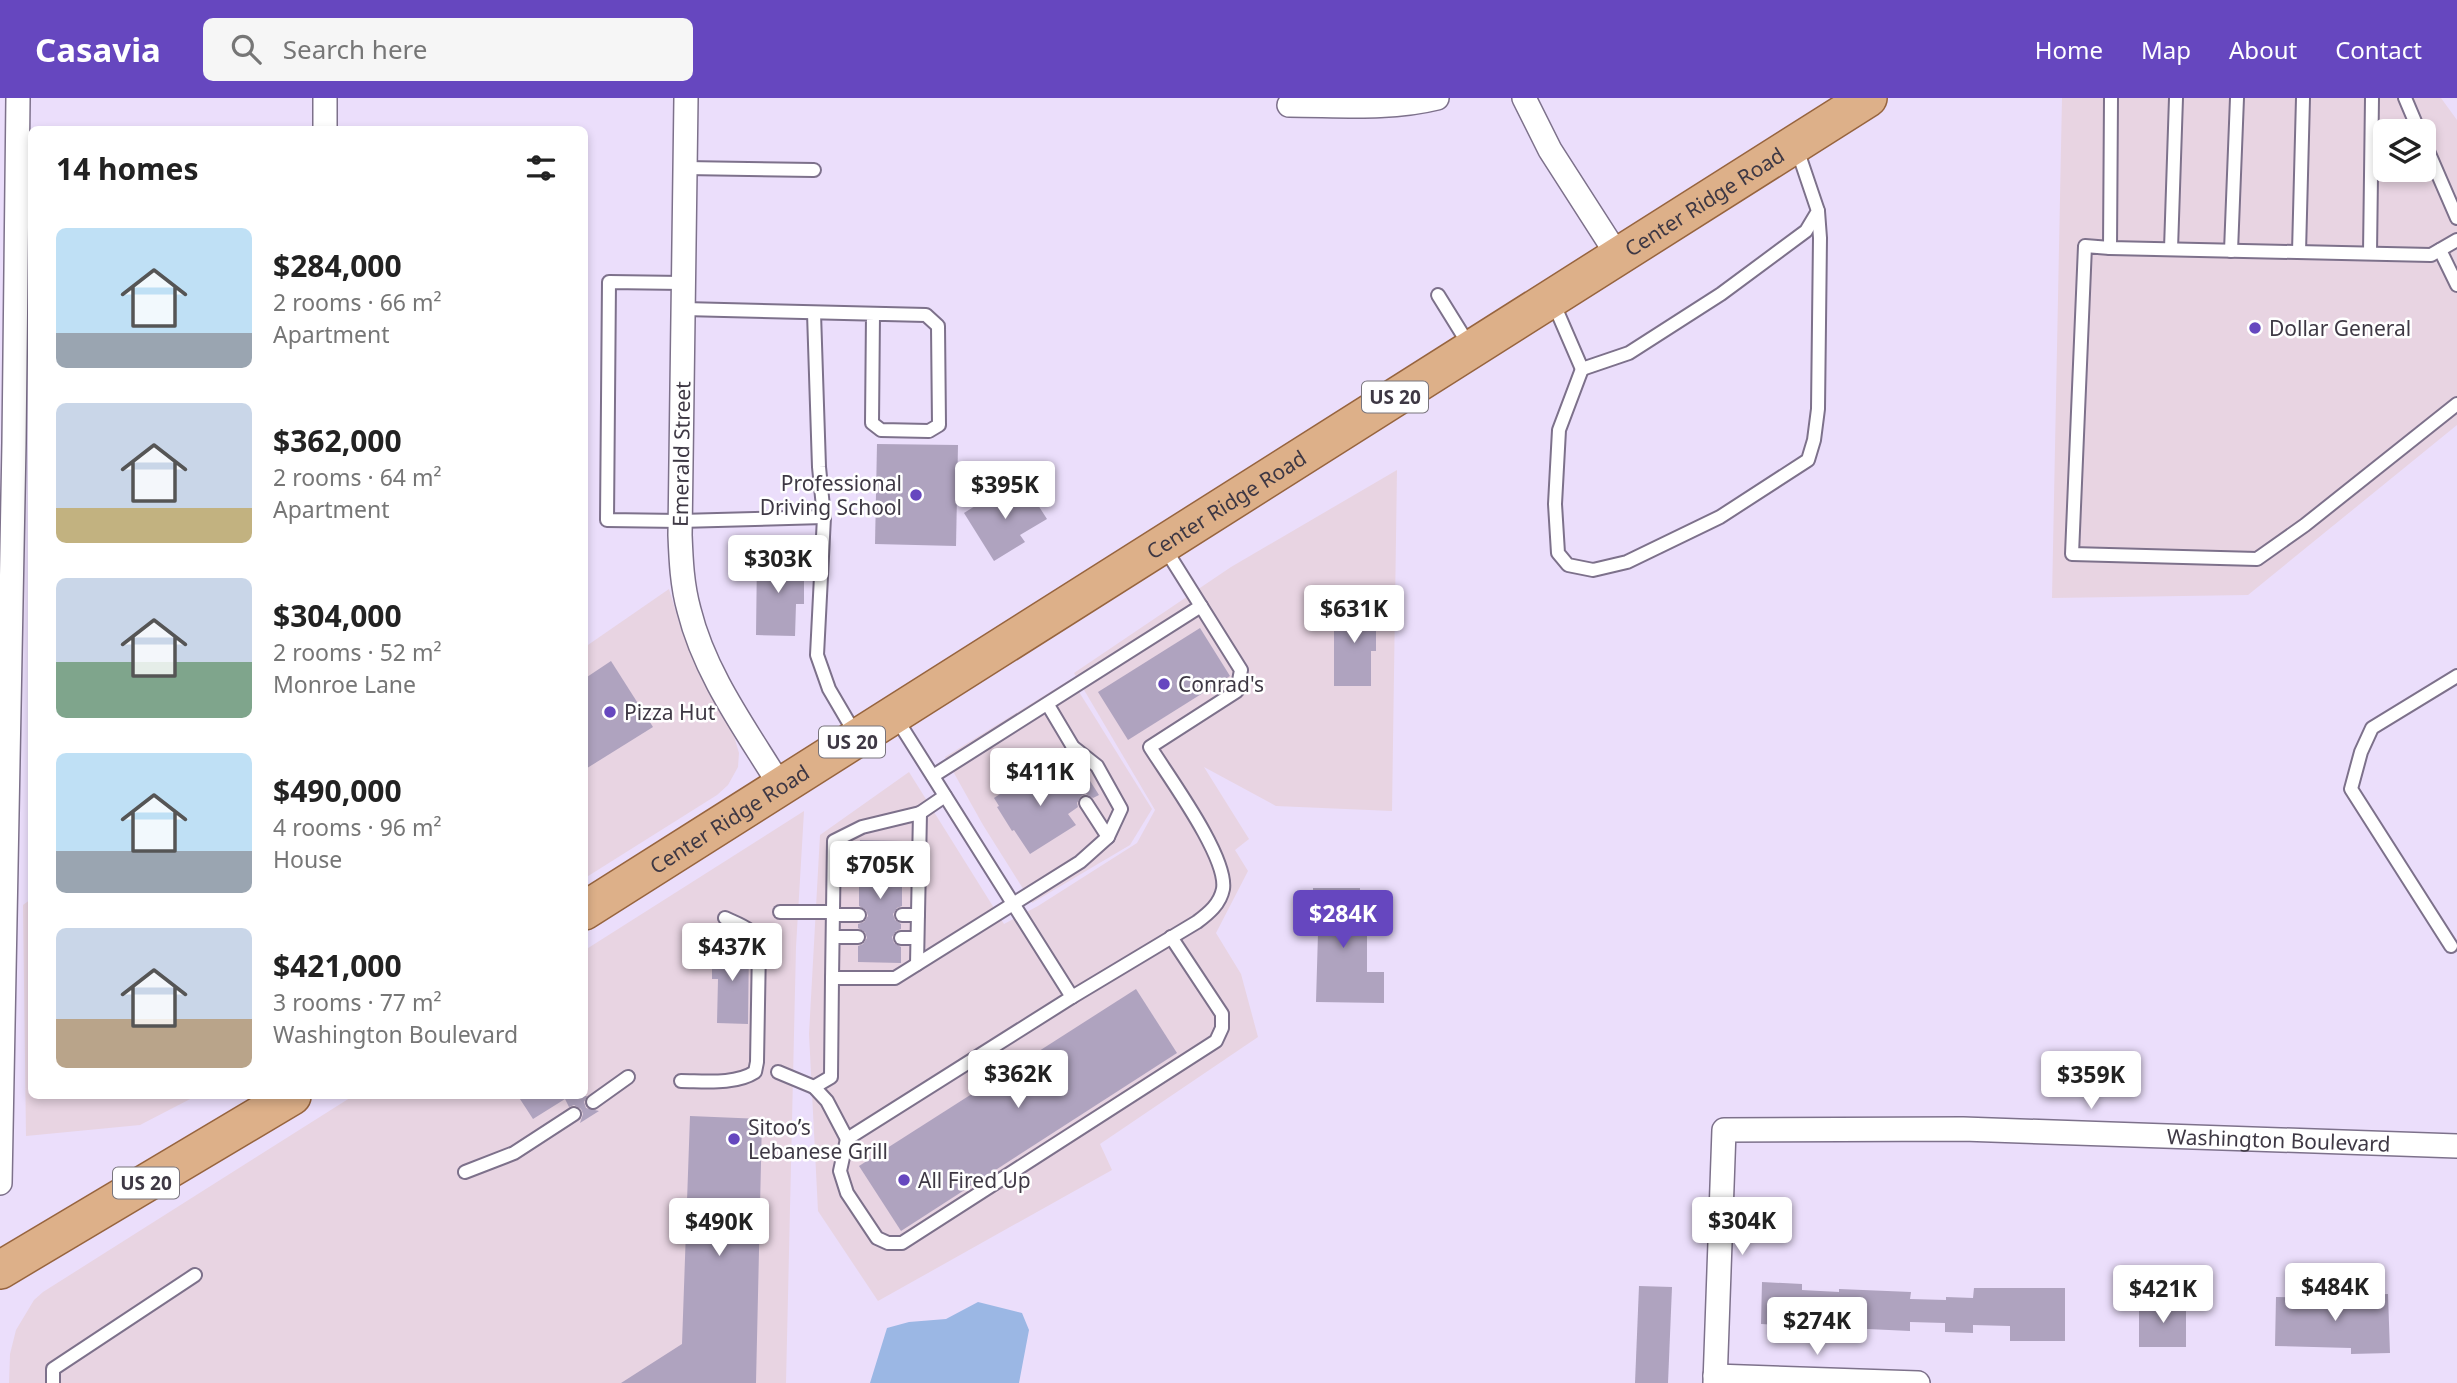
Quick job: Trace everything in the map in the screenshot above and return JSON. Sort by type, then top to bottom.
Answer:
[{"type":"main road","name":"Center Ridge Road","points":[[588,908],[1868,98]]},
{"type":"main road","name":"US 20","points":[[0,1269],[287,1099]]},
{"type":"street","points":[[0,1183],[7,443],[18,98]]},
{"type":"street","points":[[325,126],[326,98]]},
{"type":"street","name":"Emerald Street","points":[[686,98],[680,521],[684,586],[696,635],[717,682],[781,787]]},
{"type":"street","points":[[1290,105],[1382,106],[1437,98]]},
{"type":"street","points":[[1524,98],[1550,150],[1618,256]]},
{"type":"street","name":"Washington Boulevard","points":[[1715,1379],[1724,1130],[1963,1129],[2457,1146]]},
{"type":"street","points":[[1715,1379],[1918,1383]]},
{"type":"lane","points":[[2110,98],[2110,248]]},
{"type":"lane","points":[[2171,249],[2176,98]]},
{"type":"lane","points":[[2231,251],[2237,98]]},
{"type":"lane","points":[[2299,252],[2303,98]]},
{"type":"lane","points":[[2370,254],[2372,98]]},
{"type":"lane","points":[[2405,98],[2414,119]]},
{"type":"lane","points":[[1551,298],[1582,369],[1559,430],[1555,504],[1558,552],[1568,565],[1593,570],[1627,562],[1720,517],[1808,460],[1814,440],[1818,409],[1820,238],[1818,211],[1795,144]]},
{"type":"lane","points":[[685,168],[814,170]]},
{"type":"lane","points":[[2436,170],[2457,218]]},
{"type":"lane","points":[[1582,369],[1629,353],[1721,294],[1806,231],[1818,211]]},
{"type":"lane","points":[[2457,240],[2431,255],[2085,247],[2072,554],[2257,559],[2305,525],[2457,404]]},
{"type":"lane","points":[[2440,250],[2457,285]]},
{"type":"lane","points":[[683,283],[609,282],[607,520],[824,517]]},
{"type":"lane","points":[[1438,295],[1471,349]]},
{"type":"lane","points":[[684,309],[926,315],[938,326],[939,425],[929,431],[881,430],[872,423],[873,314]]},
{"type":"lane","points":[[814,313],[819,467],[824,517],[817,655],[830,689],[858,738]]},
{"type":"lane","points":[[847,1139],[1171,937],[1210,911],[1219,900],[1223,887],[1217,855],[1150,747],[1237,691],[1241,670],[1163,545]]},
{"type":"lane","points":[[933,776],[1201,606]]},
{"type":"lane","points":[[2451,946],[2351,789],[2361,752],[2372,728],[2457,676]]},
{"type":"lane","points":[[832,978],[895,978],[1080,862],[1108,837],[1121,808],[1097,766],[1073,747],[1048,705]]},
{"type":"lane","points":[[894,715],[1072,997]]},
{"type":"lane","points":[[1072,781],[1069,775],[1073,747]]},
{"type":"lane","points":[[814,1087],[831,1077],[834,841],[862,827],[920,813],[945,796]]},
{"type":"lane","points":[[1086,803],[1108,837]]},
{"type":"lane","points":[[916,964],[920,813]]},
{"type":"lane","points":[[834,863],[859,863]]},
{"type":"lane","points":[[903,863],[918,863]]},
{"type":"lane","points":[[779,912],[859,915]]},
{"type":"lane","points":[[902,915],[918,915]]},
{"type":"lane","points":[[681,1081],[746,1078],[755,1072],[759,947],[757,937],[751,931],[725,918]]},
{"type":"lane","points":[[833,937],[858,937]]},
{"type":"lane","points":[[778,1072],[814,1087],[827,1101],[847,1139],[840,1171],[847,1193],[877,1238],[888,1243],[902,1243],[1216,1041],[1222,1028],[1222,1014],[1171,937]]},
{"type":"lane","points":[[901,938],[917,938]]},
{"type":"lane","points":[[593,1102],[628,1077]]},
{"type":"lane","points":[[465,1172],[514,1153],[574,1114]]},
{"type":"lane","points":[[53,1383],[53,1369],[195,1275]]},
{"type":"shaded area","points":[[2062,98],[2441,98],[2457,120],[2457,425],[2248,595],[2052,598]]},
{"type":"shaded area","points":[[1397,470],[1392,811],[1276,806],[1204,767],[1249,839],[1235,850],[1248,871],[1216,933],[1241,974],[1258,1037],[1100,1144],[1112,1170],[878,1301],[818,1211],[809,1034],[820,835],[909,772],[1004,924],[1038,906],[1137,843],[1155,810],[1074,673],[1231,567]]},
{"type":"shaded area","points":[[669,589],[683,635],[699,670],[731,726],[739,753],[738,767],[728,785],[717,795],[588,876],[588,645]]},
{"type":"shaded area","points":[[1071,679],[1152,809],[1130,845],[1032,903],[983,825],[945,757]]},
{"type":"shaded area","points":[[804,811],[796,947],[786,1383],[9,1383],[10,1354],[16,1330],[34,1300],[43,1292],[348,1099],[588,1099],[588,948]]},
{"type":"shaded area","points":[[28,901],[28,1099],[190,1099],[140,1125],[26,1136],[23,905]]},
{"type":"water","points":[[978,1302],[1022,1313],[1029,1330],[1019,1383],[870,1383],[887,1328],[909,1322],[946,1319]]},
{"type":"building","name":"Professional Driving School","points":[[877,444],[958,445],[956,546],[875,544]]},
{"type":"building","points":[[1027,488],[1047,519],[1020,535],[1025,542],[994,561],[964,513],[1002,489],[1009,500]]},
{"type":"building","points":[[757,556],[796,556],[796,571],[804,571],[804,604],[796,604],[795,636],[756,635]]},
{"type":"building","points":[[1345,600],[1369,600],[1369,604],[1372,604],[1372,631],[1376,631],[1376,651],[1371,651],[1371,686],[1334,686],[1334,628],[1342,628],[1342,604],[1345,604]]},
{"type":"building","name":"Conrad's","points":[[1200,628],[1230,676],[1128,740],[1098,692]]},
{"type":"building","points":[[611,661],[653,727],[588,768],[588,676]]},
{"type":"building","points":[[1040,769],[1055,792],[1065,786],[1076,789],[1080,784],[1079,777],[1085,773],[1099,795],[1093,798],[1086,794],[1081,796],[1078,807],[1068,814],[1076,825],[1030,854],[1014,830],[1012,831],[994,798],[1006,790],[1004,786],[1026,773],[1028,776]]},
{"type":"building","points":[[860,840],[903,841],[903,854],[894,862],[896,868],[902,872],[902,906],[893,914],[895,920],[901,924],[901,929],[892,937],[894,943],[901,947],[901,963],[858,962],[858,946],[867,938],[865,932],[858,928],[858,924],[864,922],[868,916],[866,910],[859,906],[859,872],[868,864],[866,858],[859,854]]},
{"type":"building","points":[[1313,888],[1360,888],[1360,929],[1367,929],[1367,972],[1384,972],[1384,1003],[1316,1002],[1318,933],[1313,933]]},
{"type":"building","points":[[718,944],[749,944],[748,1024],[717,1023],[718,979],[712,979],[712,961],[717,961]]},
{"type":"building","points":[[1136,989],[1177,1053],[901,1231],[859,1166]]},
{"type":"building","points":[[520,1099],[565,1099],[533,1119]]},
{"type":"building","points":[[565,1099],[586,1099],[586,1108],[599,1111],[580,1123],[583,1114],[581,1109],[574,1105],[569,1107]]},
{"type":"building","points":[[690,1116],[762,1119],[756,1383],[621,1383],[682,1344]]},
{"type":"building","points":[[1762,1282],[1802,1284],[1802,1290],[1911,1292],[1910,1299],[1946,1300],[1946,1297],[1973,1298],[1974,1288],[2065,1288],[2065,1341],[2010,1341],[2010,1326],[1973,1325],[1973,1333],[1945,1332],[1945,1323],[1910,1322],[1910,1331],[1761,1324]]},
{"type":"building","points":[[1639,1286],[1672,1287],[1668,1383],[1635,1383]]},
{"type":"building","points":[[2388,1294],[2390,1353],[2351,1354],[2351,1348],[2275,1346],[2276,1297],[2349,1299],[2349,1295]]},
{"type":"building","points":[[2139,1304],[2186,1304],[2186,1347],[2139,1347]]},
{"type":"place","name":"Dollar General","points":[[2255,328]]},
{"type":"place","name":"Professional Driving School","points":[[916,495]]},
{"type":"place","name":"Conrad's","points":[[1164,684]]},
{"type":"place","name":"Pizza Hut","points":[[610,712]]},
{"type":"place","name":"Sitoo’s Lebanese Grill","points":[[734,1139]]},
{"type":"place","name":"All Fired Up","points":[[904,1180]]}]
